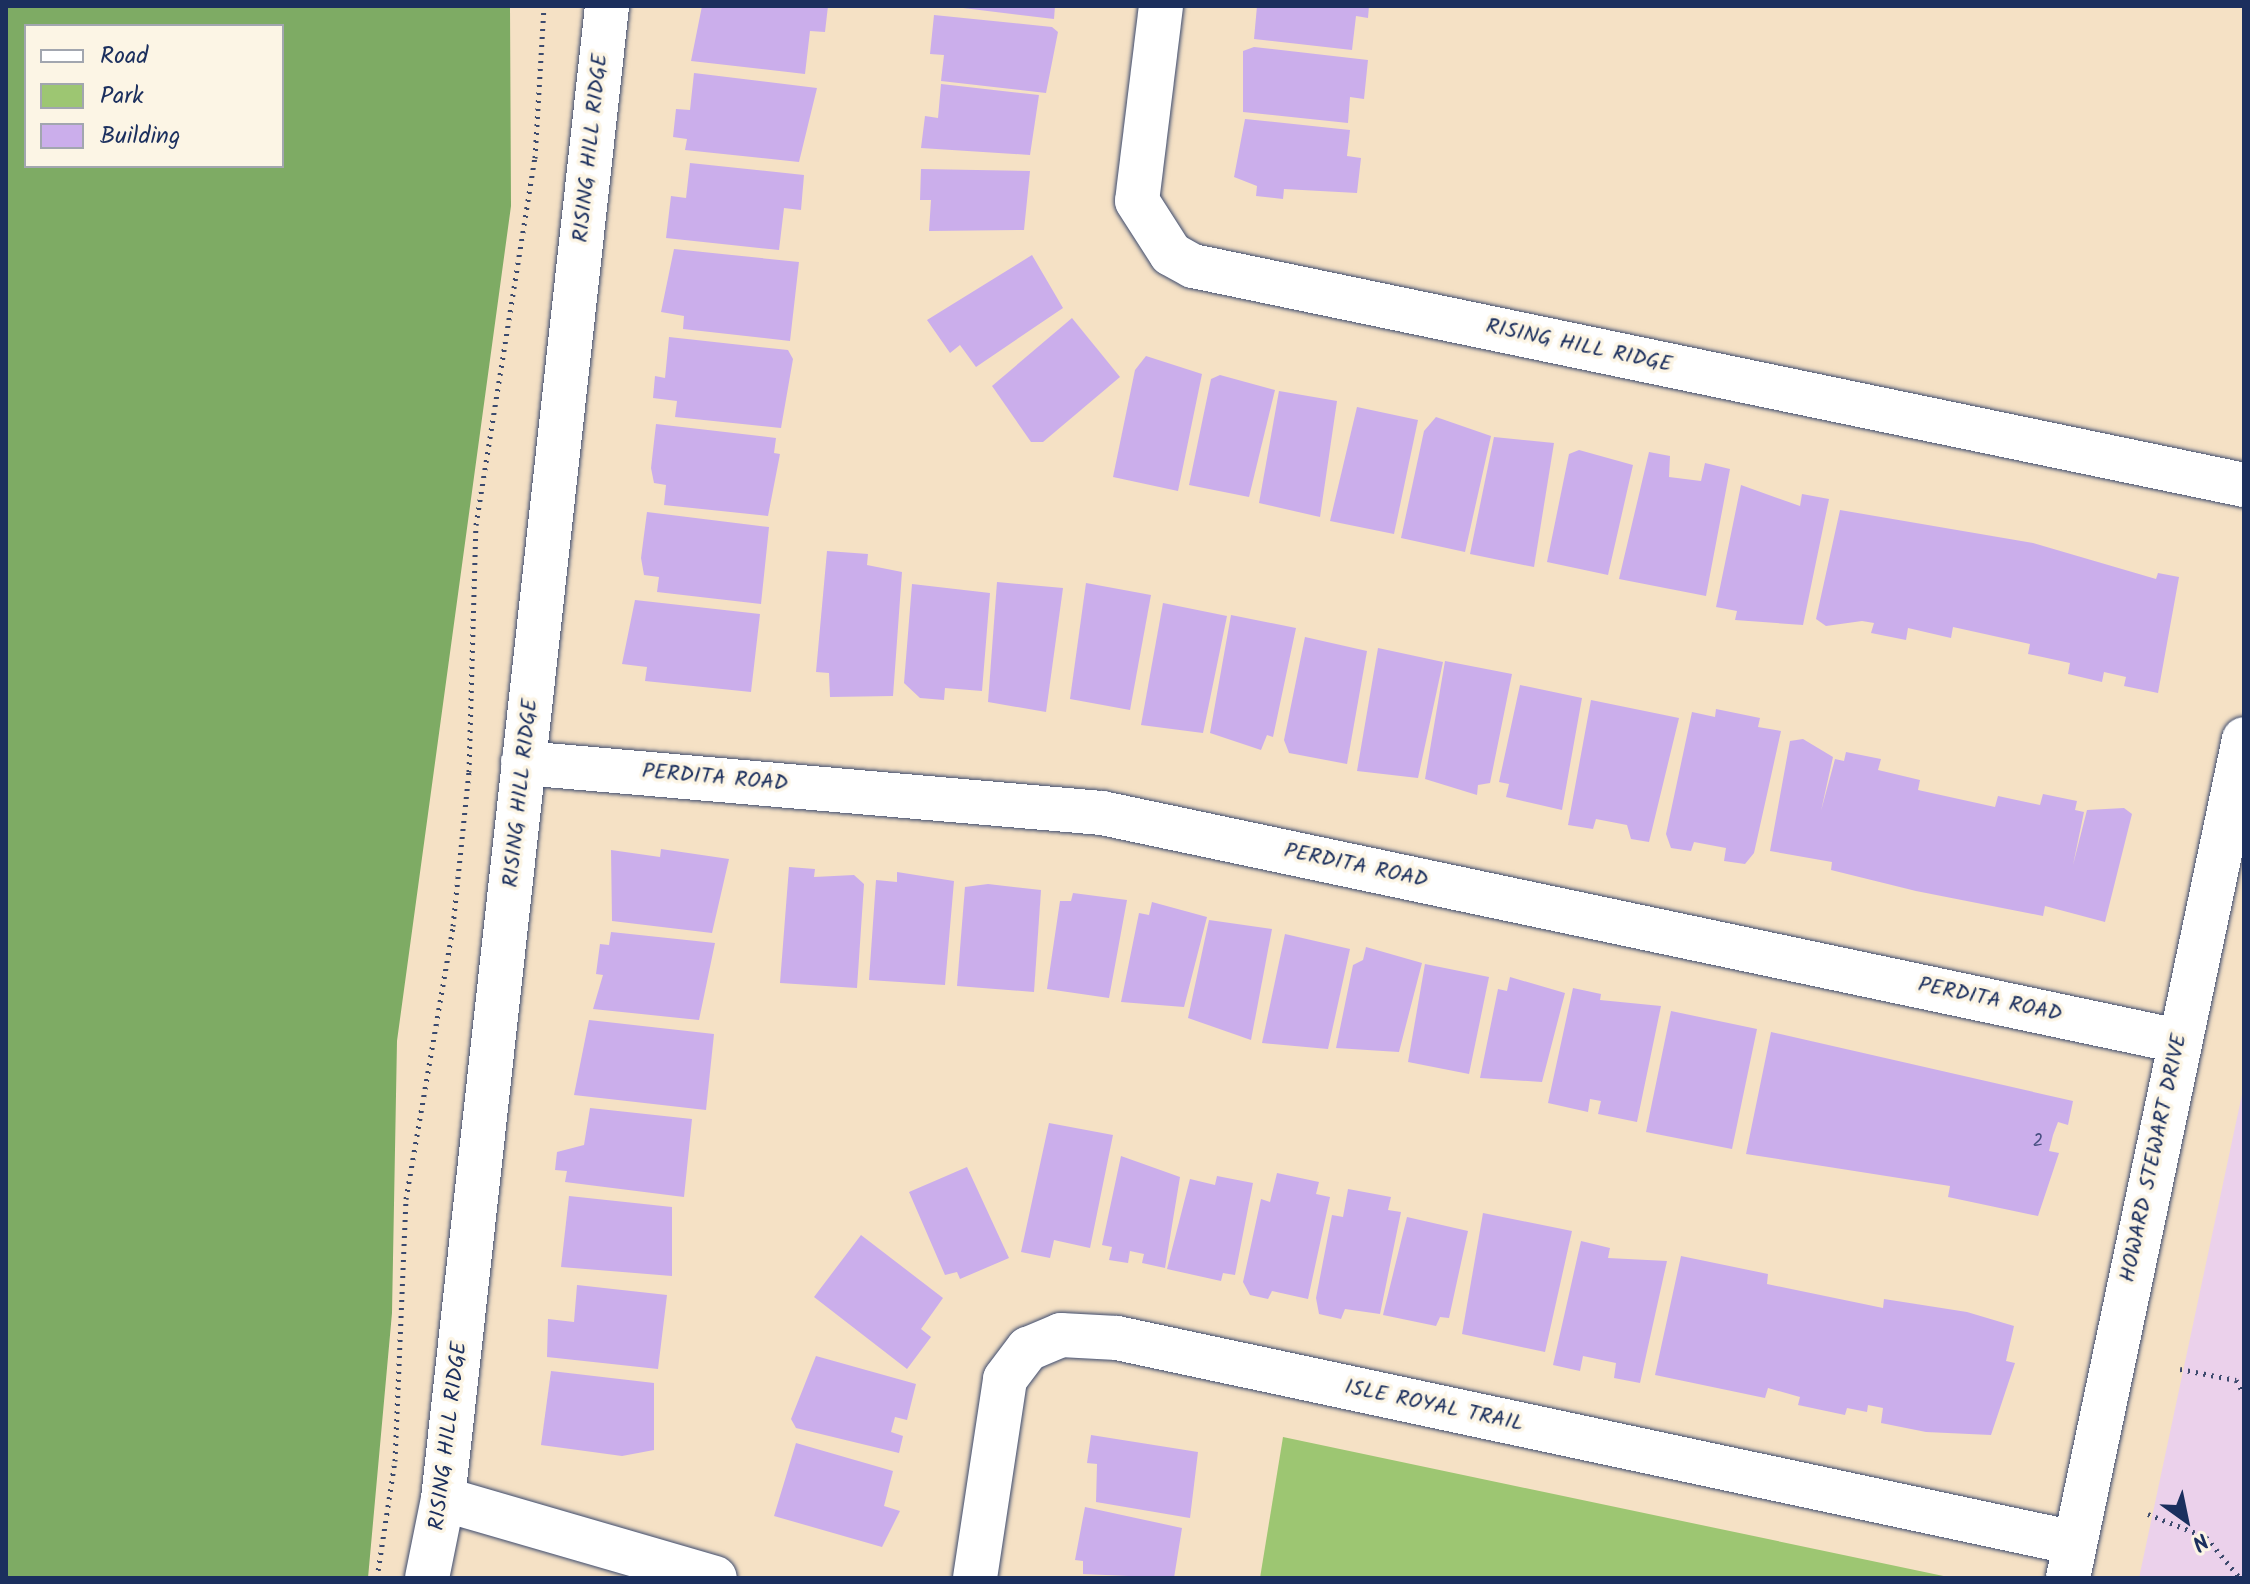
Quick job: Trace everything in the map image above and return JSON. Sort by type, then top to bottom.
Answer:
[{"type":"street","name":"RISING HILL RIDGE","points":[[427,1578],[443,1499],[607,6]]},
{"type":"street","name":"RISING HILL RIDGE","points":[[1161,6],[1137,201],[1171,254],[1193,266],[2244,485]]},
{"type":"street","name":"HOWARD STEWART DRIVE","points":[[2071,1561],[2244,739]]},
{"type":"street","name":"PERDITA ROAD","points":[[523,763],[1102,813],[2178,1041]]},
{"type":"street","name":"ISLE ROYAL TRAIL","points":[[975,1578],[1005,1379],[1028,1349],[1061,1335],[1117,1338],[2071,1561]]},
{"type":"street","points":[[443,1499],[715,1578]]},
{"type":"path","points":[[377,1578],[395,1461],[406,1199],[453,926],[469,772],[476,525],[535,158],[544,6]]},
{"type":"path","points":[[2180,1369],[2236,1380],[2244,1394]]},
{"type":"path","points":[[2148,1514],[2206,1537],[2240,1578]]},
{"type":"shaded area","points":[[2244,1085],[2244,1578],[2139,1578]]},
{"type":"green space","points":[[6,6],[510,6],[511,206],[397,1041],[392,1313],[368,1578],[6,1578]]},
{"type":"green space","points":[[1283,1437],[1953,1578],[1260,1578]]},
{"type":"building","points":[[702,6],[828,6],[825,32],[810,31],[805,74],[691,61]]},
{"type":"building","points":[[947,6],[1055,6],[1054,19]]},
{"type":"building","points":[[1257,6],[1369,6],[1368,18],[1356,16],[1352,50],[1254,39]]},
{"type":"building","points":[[934,15],[1052,27],[1058,32],[1046,93],[941,81],[944,55],[930,54]]},
{"type":"building","points":[[1254,47],[1368,60],[1364,99],[1350,97],[1348,123],[1243,112],[1243,51]]},
{"type":"building","points":[[694,73],[817,88],[799,162],[685,150],[687,139],[673,137],[676,109],[690,110]]},
{"type":"building","points":[[941,84],[1039,95],[1030,155],[921,148],[925,116],[938,118]]},
{"type":"building","points":[[1245,119],[1350,130],[1347,156],[1361,158],[1357,193],[1284,189],[1283,199],[1256,196],[1257,186],[1234,177]]},
{"type":"building","points":[[690,163],[804,175],[801,210],[784,208],[779,250],[666,238],[671,196],[686,198]]},
{"type":"building","points":[[921,169],[1030,171],[1024,230],[929,231],[931,200],[920,200]]},
{"type":"building","points":[[674,249],[799,262],[790,341],[683,329],[684,316],[661,312]]},
{"type":"building","points":[[1032,255],[1063,308],[976,367],[960,345],[950,353],[927,320]]},
{"type":"building","points":[[1072,318],[1120,377],[1043,442],[1031,442],[992,386]]},
{"type":"building","points":[[669,337],[788,350],[793,359],[781,428],[675,417],[677,401],[653,398],[655,376],[665,378]]},
{"type":"building","points":[[1146,356],[1202,374],[1178,491],[1113,477],[1135,370]]},
{"type":"building","points":[[1220,375],[1275,390],[1249,497],[1189,485],[1211,379]]},
{"type":"building","points":[[1279,391],[1337,401],[1320,517],[1259,503]]},
{"type":"building","points":[[1357,407],[1418,420],[1394,534],[1330,521]]},
{"type":"building","points":[[1436,417],[1491,436],[1465,552],[1401,538],[1424,431]]},
{"type":"building","points":[[656,424],[776,438],[774,453],[780,454],[768,516],[664,505],[666,485],[654,483],[651,468]]},
{"type":"building","points":[[1494,437],[1554,443],[1534,567],[1470,554]]},
{"type":"building","points":[[1579,450],[1633,465],[1608,575],[1547,562],[1569,454]]},
{"type":"building","points":[[1649,452],[1670,456],[1669,477],[1701,481],[1705,463],[1730,469],[1706,596],[1619,579]]},
{"type":"building","points":[[1741,485],[1800,506],[1802,494],[1829,499],[1803,625],[1735,620],[1737,611],[1716,607]]},
{"type":"building","points":[[1840,510],[2033,543],[2156,579],[2158,573],[2179,577],[2158,693],[2124,686],[2126,677],[2104,672],[2102,682],[2068,674],[2070,663],[2028,654],[2030,644],[1953,627],[1951,638],[1908,628],[1906,640],[1871,633],[1874,623],[1862,621],[1826,626],[1816,619]]},
{"type":"building","points":[[647,512],[769,527],[761,604],[657,592],[659,577],[644,575],[641,558]]},
{"type":"building","points":[[827,551],[868,554],[867,565],[902,572],[893,696],[830,697],[829,673],[816,672]]},
{"type":"building","points":[[997,582],[1063,588],[1046,712],[988,702]]},
{"type":"building","points":[[1086,583],[1151,595],[1130,710],[1070,699]]},
{"type":"building","points":[[912,584],[990,593],[982,691],[945,688],[944,700],[920,698],[904,683]]},
{"type":"building","points":[[635,600],[760,614],[751,692],[645,681],[647,667],[622,664]]},
{"type":"building","points":[[1163,603],[1227,616],[1203,733],[1141,725]]},
{"type":"building","points":[[1231,615],[1296,628],[1273,737],[1267,735],[1261,750],[1210,733]]},
{"type":"building","points":[[1305,637],[1367,651],[1347,764],[1289,753],[1284,740]]},
{"type":"building","points":[[1378,648],[1443,662],[1418,778],[1357,771]]},
{"type":"building","points":[[1445,661],[1512,674],[1490,783],[1478,785],[1477,795],[1425,779]]},
{"type":"building","points":[[1520,685],[1582,698],[1562,810],[1506,797],[1509,784],[1499,782]]},
{"type":"building","points":[[1591,700],[1679,718],[1649,842],[1631,839],[1627,825],[1596,819],[1593,829],[1568,825]]},
{"type":"building","points":[[1716,709],[1760,718],[1758,727],[1781,731],[1754,853],[1745,864],[1724,861],[1726,848],[1694,842],[1691,851],[1671,848],[1666,834],[1692,712],[1715,717]]},
{"type":"building","points":[[1803,739],[1833,757],[1821,811],[1835,759],[1844,761],[1846,752],[1881,759],[1878,770],[1920,780],[1918,790],[1995,807],[1998,796],[2040,805],[2043,794],[2077,801],[2075,810],[2084,812],[2073,865],[2087,810],[2124,808],[2132,814],[2105,922],[2045,906],[2043,916],[1916,891],[1831,870],[1832,862],[1770,851],[1790,741]]},
{"type":"building","points":[[661,849],[729,859],[712,933],[612,921],[611,850],[660,857]]},
{"type":"building","points":[[789,867],[815,869],[814,877],[854,875],[864,884],[857,988],[780,983]]},
{"type":"building","points":[[897,872],[954,881],[945,985],[869,980],[876,880],[897,882]]},
{"type":"building","points":[[988,884],[1041,890],[1034,992],[957,986],[965,887]]},
{"type":"building","points":[[1073,893],[1127,900],[1109,998],[1047,989],[1060,901],[1071,901]]},
{"type":"building","points":[[1152,902],[1207,917],[1184,1007],[1121,1002],[1139,913],[1149,915]]},
{"type":"building","points":[[1209,920],[1272,929],[1251,1040],[1188,1018]]},
{"type":"building","points":[[611,932],[715,943],[699,1020],[593,1009],[603,975],[596,974],[600,944],[609,945]]},
{"type":"building","points":[[1285,934],[1350,949],[1328,1049],[1262,1043]]},
{"type":"building","points":[[1366,947],[1422,963],[1399,1052],[1336,1048],[1353,965],[1363,960]]},
{"type":"building","points":[[1425,964],[1489,977],[1469,1074],[1408,1062]]},
{"type":"building","points":[[1510,977],[1565,993],[1542,1082],[1480,1078],[1498,989],[1507,991]]},
{"type":"building","points":[[1573,988],[1601,994],[1600,1000],[1661,1006],[1637,1122],[1598,1114],[1601,1101],[1590,1099],[1588,1112],[1548,1103]]},
{"type":"building","points":[[1671,1011],[1757,1029],[1732,1149],[1646,1132]]},
{"type":"building","points":[[589,1020],[714,1034],[706,1110],[574,1095]]},
{"type":"building","points":[[1771,1032],[2073,1101],[2068,1125],[2058,1122],[2053,1135],[2049,1151],[2059,1153],[2038,1216],[1948,1197],[1950,1186],[1746,1154]]},
{"type":"building","points":[[590,1108],[692,1119],[684,1197],[565,1182],[567,1171],[555,1170],[557,1152],[584,1145]]},
{"type":"building","points":[[1049,1123],[1113,1135],[1090,1248],[1054,1240],[1050,1258],[1021,1252]]},
{"type":"building","points":[[1121,1156],[1180,1177],[1165,1268],[1142,1263],[1144,1254],[1130,1251],[1128,1263],[1109,1260],[1112,1247],[1102,1245]]},
{"type":"building","points":[[967,1167],[1009,1258],[960,1279],[957,1272],[945,1275],[909,1192]]},
{"type":"building","points":[[1277,1173],[1319,1182],[1316,1194],[1330,1197],[1308,1299],[1272,1291],[1268,1299],[1250,1295],[1243,1282],[1261,1199],[1270,1202]]},
{"type":"building","points":[[1217,1176],[1253,1183],[1235,1275],[1223,1273],[1221,1281],[1167,1269],[1190,1179],[1215,1185]]},
{"type":"building","points":[[1348,1189],[1391,1197],[1388,1210],[1401,1212],[1380,1314],[1345,1309],[1341,1319],[1319,1314],[1316,1298],[1332,1215],[1343,1217]]},
{"type":"building","points":[[569,1196],[672,1207],[672,1276],[561,1267]]},
{"type":"building","points":[[1483,1213],[1572,1231],[1545,1352],[1462,1334]]},
{"type":"building","points":[[1407,1217],[1468,1231],[1449,1318],[1440,1317],[1436,1326],[1383,1315]]},
{"type":"building","points":[[861,1235],[943,1298],[921,1329],[931,1337],[907,1369],[814,1297]]},
{"type":"building","points":[[1581,1241],[1610,1248],[1608,1258],[1667,1261],[1640,1383],[1614,1378],[1616,1363],[1583,1356],[1580,1371],[1553,1365]]},
{"type":"building","points":[[1681,1256],[1768,1274],[1767,1284],[1883,1308],[1884,1299],[1967,1312],[2014,1326],[2006,1361],[2015,1363],[1991,1435],[1926,1432],[1881,1423],[1883,1408],[1868,1405],[1867,1412],[1847,1408],[1845,1415],[1798,1405],[1800,1397],[1768,1388],[1765,1398],[1655,1375]]},
{"type":"building","points":[[577,1285],[667,1295],[658,1369],[547,1357],[548,1319],[574,1322]]},
{"type":"building","points":[[816,1356],[916,1384],[907,1420],[895,1417],[891,1432],[903,1436],[899,1453],[796,1428],[791,1419]]},
{"type":"building","points":[[551,1371],[654,1383],[654,1450],[622,1456],[541,1445]]},
{"type":"building","points":[[1091,1435],[1198,1452],[1190,1518],[1096,1502],[1097,1464],[1087,1463]]},
{"type":"building","points":[[796,1443],[893,1471],[884,1506],[900,1511],[882,1547],[774,1516]]},
{"type":"building","points":[[1085,1507],[1182,1528],[1174,1578],[1083,1574],[1083,1561],[1075,1560]]}]
